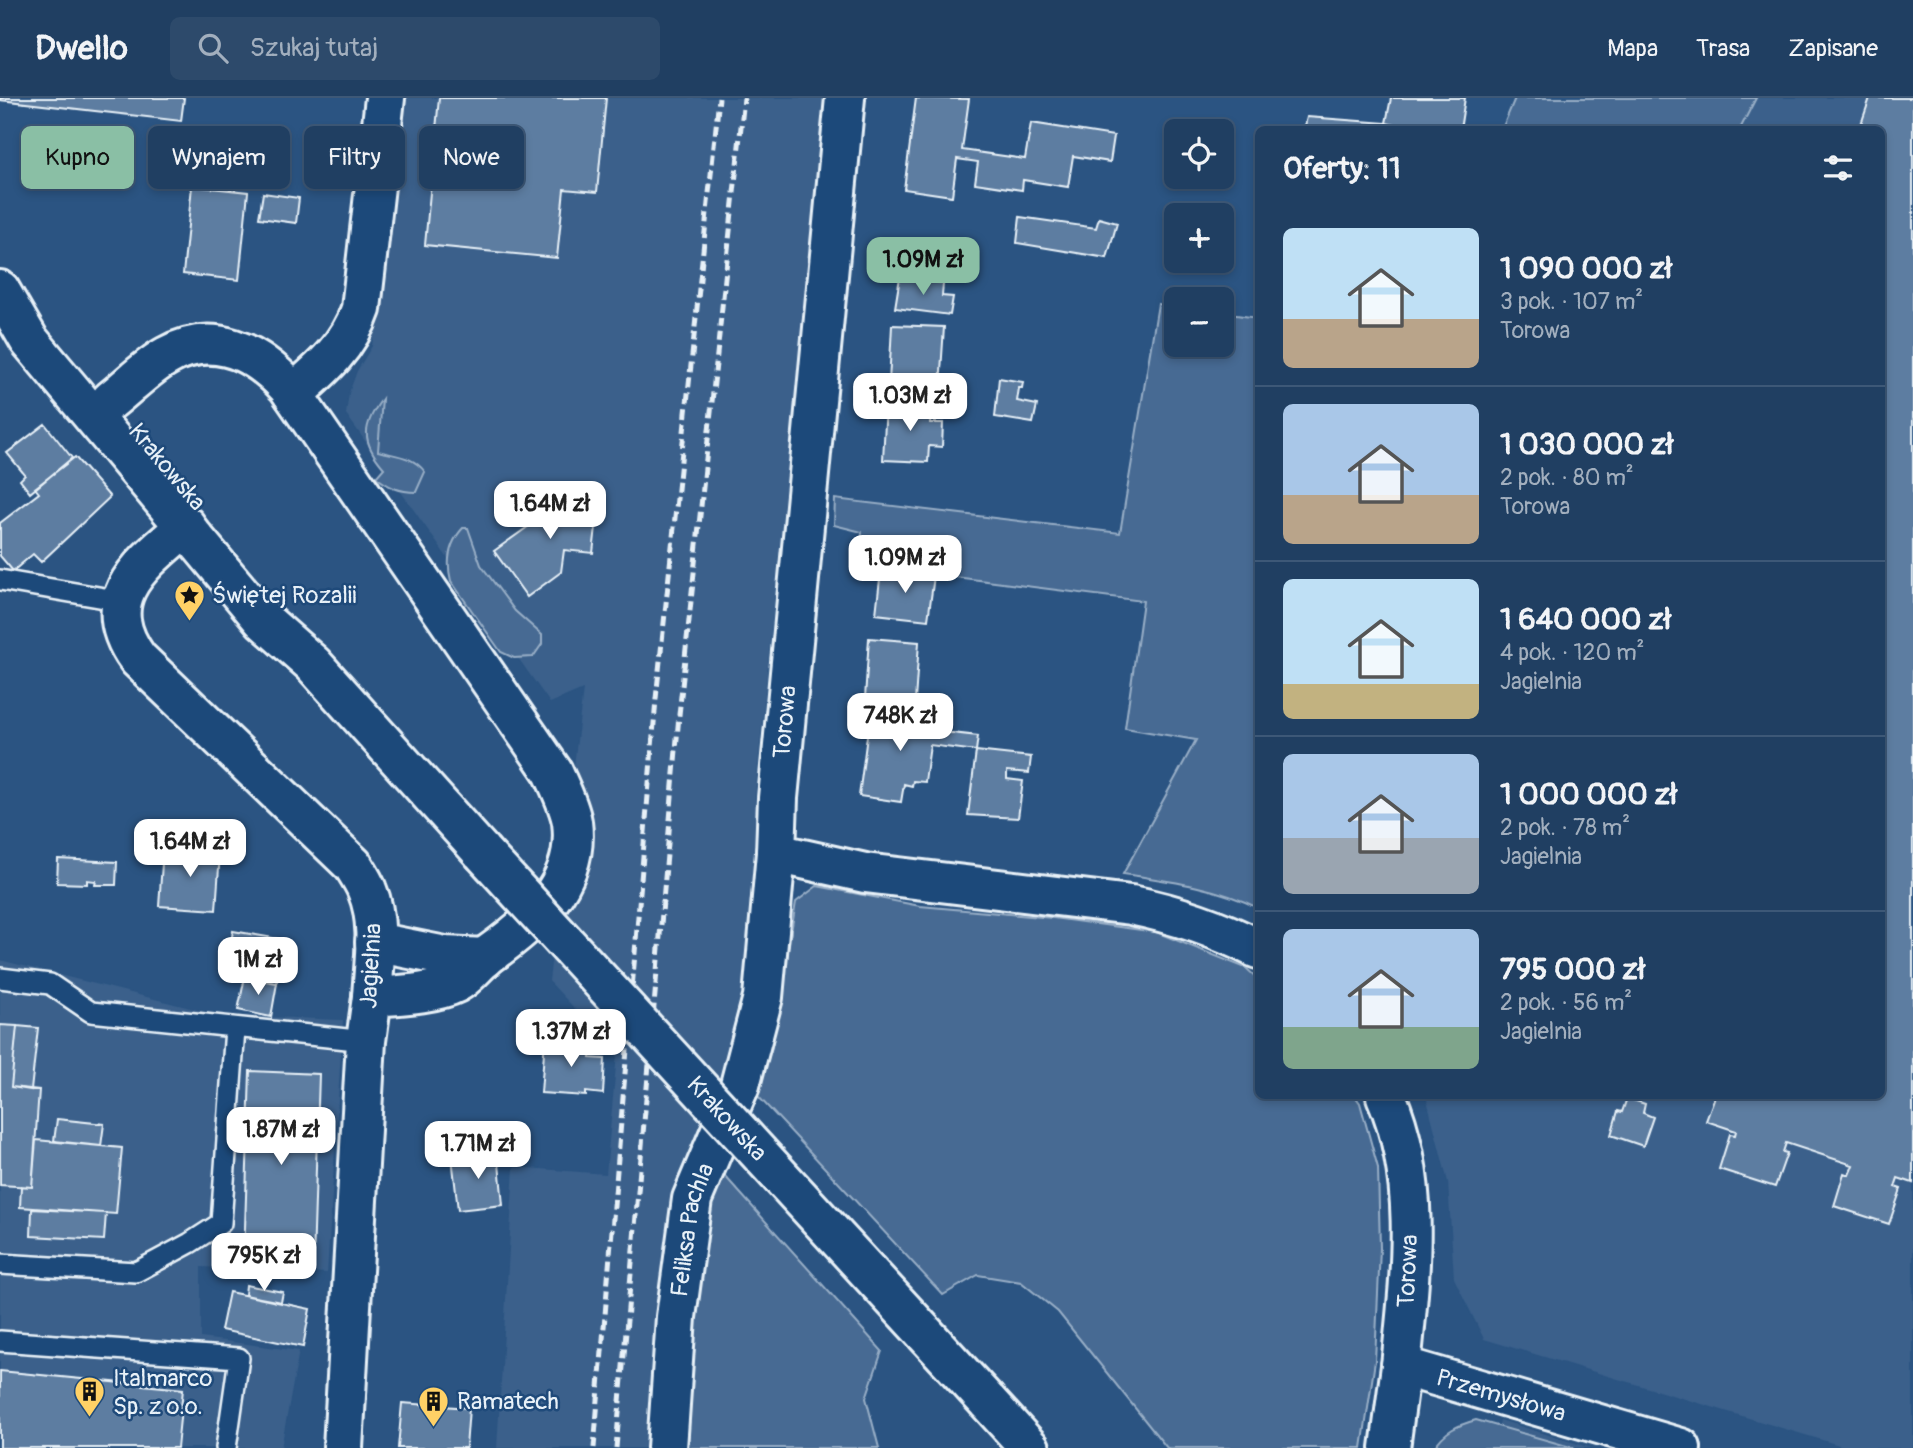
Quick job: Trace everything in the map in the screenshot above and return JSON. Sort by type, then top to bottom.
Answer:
[{"type":"street","points":[[293,394],[321,370],[342,346],[357,321],[385,98]]},
{"type":"street","name":"Torowa","points":[[776,853],[783,745],[845,98]]},
{"type":"street","name":"Krakowska","points":[[0,289],[44,325],[111,400],[277,599],[313,664]]},
{"type":"street","name":"Krakowska","points":[[0,289],[29,340],[263,620],[313,664],[482,852],[1030,1448]]},
{"type":"street","points":[[111,400],[166,356],[189,346],[211,345],[249,354],[271,368],[293,394],[553,772],[568,807],[573,837],[568,868],[561,886],[545,908],[456,983],[418,993],[372,997]]},
{"type":"street","points":[[122,601],[133,575],[186,526]]},
{"type":"street","name":"Jagielnia","points":[[122,601],[125,640],[138,659],[353,865],[367,890],[375,915],[342,1448]]},
{"type":"street","points":[[776,853],[865,873],[1130,905],[1169,913],[1205,925],[1255,948]]},
{"type":"street","name":"Feliksa Pachla","points":[[667,1448],[676,1317],[692,1199],[740,1085],[763,997],[776,853]]},
{"type":"street","points":[[375,943],[445,956],[485,958]]},
{"type":"street","name":"Torowa","points":[[1388,1099],[1401,1135],[1410,1195],[1410,1264],[1390,1448]]},
{"type":"street","name":"Przemysłowa","points":[[1401,1366],[1681,1448]]},
{"type":"lane","points":[[0,580],[122,601]]},
{"type":"lane","points":[[0,978],[50,985],[92,1012],[366,1041]]},
{"type":"lane","points":[[0,1264],[136,1272],[221,1223],[235,1028]]},
{"type":"lane","points":[[0,1341],[239,1358],[226,1448]]},
{"type":"shaded area","points":[[403,98],[824,98],[755,796],[761,887],[736,1056],[673,1227],[652,1378],[648,1448],[497,1448],[514,1167],[606,1174],[617,1054],[549,981],[583,689],[550,703],[346,414],[349,393],[357,371],[372,346],[392,189],[405,189],[405,126],[400,126]]},
{"type":"shaded area","points":[[1515,98],[1756,98],[1742,126],[1503,126]]},
{"type":"shaded area","points":[[1756,98],[1913,98],[1913,1448],[1849,1448],[1484,1339],[1454,1278],[1448,1182],[1427,1099],[1885,1099],[1885,126],[1742,126]]},
{"type":"shaded area","points":[[1158,304],[1164,305],[1164,357],[1234,357],[1234,315],[1255,318],[1255,907],[1209,890],[1123,874],[1196,740],[1125,728],[1143,601],[860,565],[862,532],[834,525],[835,499],[1120,533]]},
{"type":"shaded area","points":[[382,399],[378,451],[404,457],[425,472],[416,492],[394,488],[376,477],[384,468],[371,450],[367,434],[371,418]]},
{"type":"shaded area","points":[[463,528],[468,528],[481,565],[515,611],[542,635],[542,644],[533,657],[514,658],[501,652],[451,581],[450,553]]},
{"type":"shaded area","points":[[817,886],[920,906],[1053,918],[1156,932],[1246,968],[1255,976],[1255,1099],[1357,1099],[1378,1168],[1380,1248],[1375,1361],[1362,1448],[1167,1448],[1058,1312],[1021,1282],[978,1275],[943,1295],[756,1094],[772,1047],[796,902]]},
{"type":"shaded area","points":[[0,960],[218,1015],[343,1020],[327,1273],[201,1267],[201,1338],[299,1351],[281,1448],[0,1448]]},
{"type":"shaded area","points":[[715,1165],[882,1351],[866,1398],[879,1448],[676,1448]]},
{"type":"shaded area","points":[[1476,1420],[1574,1448],[1434,1448],[1442,1437],[1452,1430]]},
{"type":"shaded area","points":[[1500,1420],[1591,1448],[1494,1448]]},
{"type":"building","points":[[0,98],[184,98],[181,121]]},
{"type":"building","points":[[439,98],[606,98],[597,192],[564,189],[557,258],[425,245],[430,189],[524,189],[524,126],[436,126]]},
{"type":"building","points":[[916,98],[969,99],[962,150],[1025,159],[1031,123],[1114,136],[1110,162],[1073,156],[1068,187],[1023,180],[1022,190],[975,183],[978,162],[957,159],[952,196],[904,189]]},
{"type":"building","points":[[1391,98],[1465,98],[1461,126],[1401,126],[1386,123]]},
{"type":"building","points":[[1870,98],[1913,98],[1913,1183],[1898,1178],[1895,1187],[1901,1189],[1889,1224],[1834,1206],[1844,1173],[1849,1175],[1853,1165],[1786,1143],[1783,1152],[1787,1153],[1775,1187],[1719,1169],[1730,1134],[1735,1135],[1736,1131],[1706,1121],[1714,1099],[1885,1099],[1885,126],[1860,126]]},
{"type":"building","points":[[1307,117],[1401,126],[1305,126]]},
{"type":"building","points":[[192,189],[248,192],[239,280],[183,274]]},
{"type":"building","points":[[263,193],[299,198],[296,223],[259,218]]},
{"type":"building","points":[[1020,217],[1096,228],[1099,218],[1117,223],[1107,258],[1017,243]]},
{"type":"building","points":[[900,277],[943,283],[942,296],[953,297],[950,315],[895,308]]},
{"type":"building","points":[[892,325],[944,327],[940,386],[889,383]]},
{"type":"building","points":[[999,378],[1023,382],[1017,401],[1037,405],[1033,423],[995,417]]},
{"type":"building","points":[[886,403],[931,405],[930,423],[943,423],[942,447],[929,446],[928,462],[883,460]]},
{"type":"building","points":[[45,424],[72,458],[30,493],[20,480],[25,475],[7,453]]},
{"type":"building","points":[[75,457],[110,497],[41,562],[33,554],[13,571],[0,556],[0,523],[39,493],[35,488]]},
{"type":"building","points":[[562,495],[599,500],[593,553],[564,550],[561,572],[527,597],[494,551],[529,526],[526,522]]},
{"type":"building","points":[[881,570],[934,576],[928,620],[876,614]]},
{"type":"building","points":[[869,638],[919,642],[915,701],[865,698]]},
{"type":"building","points":[[871,706],[910,712],[908,728],[978,736],[976,751],[930,745],[925,782],[913,781],[912,786],[904,784],[901,802],[859,796]]},
{"type":"building","points":[[976,751],[1031,757],[1029,773],[1007,771],[1007,779],[1023,781],[1018,818],[968,815]]},
{"type":"building","points":[[163,849],[220,853],[216,910],[159,906]]},
{"type":"building","points":[[58,859],[117,862],[116,885],[95,885],[96,881],[87,880],[87,884],[57,883]]},
{"type":"building","points":[[233,931],[285,940],[277,983],[225,974]]},
{"type":"building","points":[[245,977],[277,983],[271,1017],[238,1010]]},
{"type":"building","points":[[0,1025],[17,1026],[11,1087],[39,1090],[32,1187],[0,1185]]},
{"type":"building","points":[[17,1026],[38,1028],[31,1090],[11,1087]]},
{"type":"building","points":[[545,1038],[591,1041],[590,1058],[605,1059],[603,1094],[586,1092],[586,1096],[541,1093]]},
{"type":"building","points":[[250,1071],[319,1074],[313,1262],[244,1260]]},
{"type":"building","points":[[1627,1099],[1645,1104],[1643,1113],[1653,1117],[1643,1146],[1611,1135],[1618,1111],[1622,1112]]},
{"type":"building","points":[[57,1119],[104,1124],[101,1146],[54,1141]]},
{"type":"building","points":[[36,1140],[122,1148],[116,1214],[20,1207],[21,1186],[32,1187]]},
{"type":"building","points":[[498,1153],[503,1205],[458,1210],[452,1157]]},
{"type":"building","points":[[32,1209],[106,1213],[104,1240],[31,1236]]},
{"type":"building","points":[[246,1285],[283,1292],[281,1302],[245,1295]]},
{"type":"building","points":[[229,1292],[310,1309],[303,1347],[221,1330]]},
{"type":"building","name":"Italmarco Sp. z o.o.","points":[[0,1371],[183,1389],[177,1448],[0,1448]]},
{"type":"building","name":"Ramatech","points":[[402,1403],[469,1408],[466,1448],[398,1448]]},
{"type":"railway","points":[[594,1448],[656,699],[719,98]]},
{"type":"railway","points":[[616,1448],[679,715],[744,98]]},
{"type":"place","name":"Świętej Rozalii","points":[[189,622]]},
{"type":"place","name":"Italmarco Sp. z o.o.","points":[[90,1419]]},
{"type":"place","name":"Ramatech","points":[[434,1428]]}]
